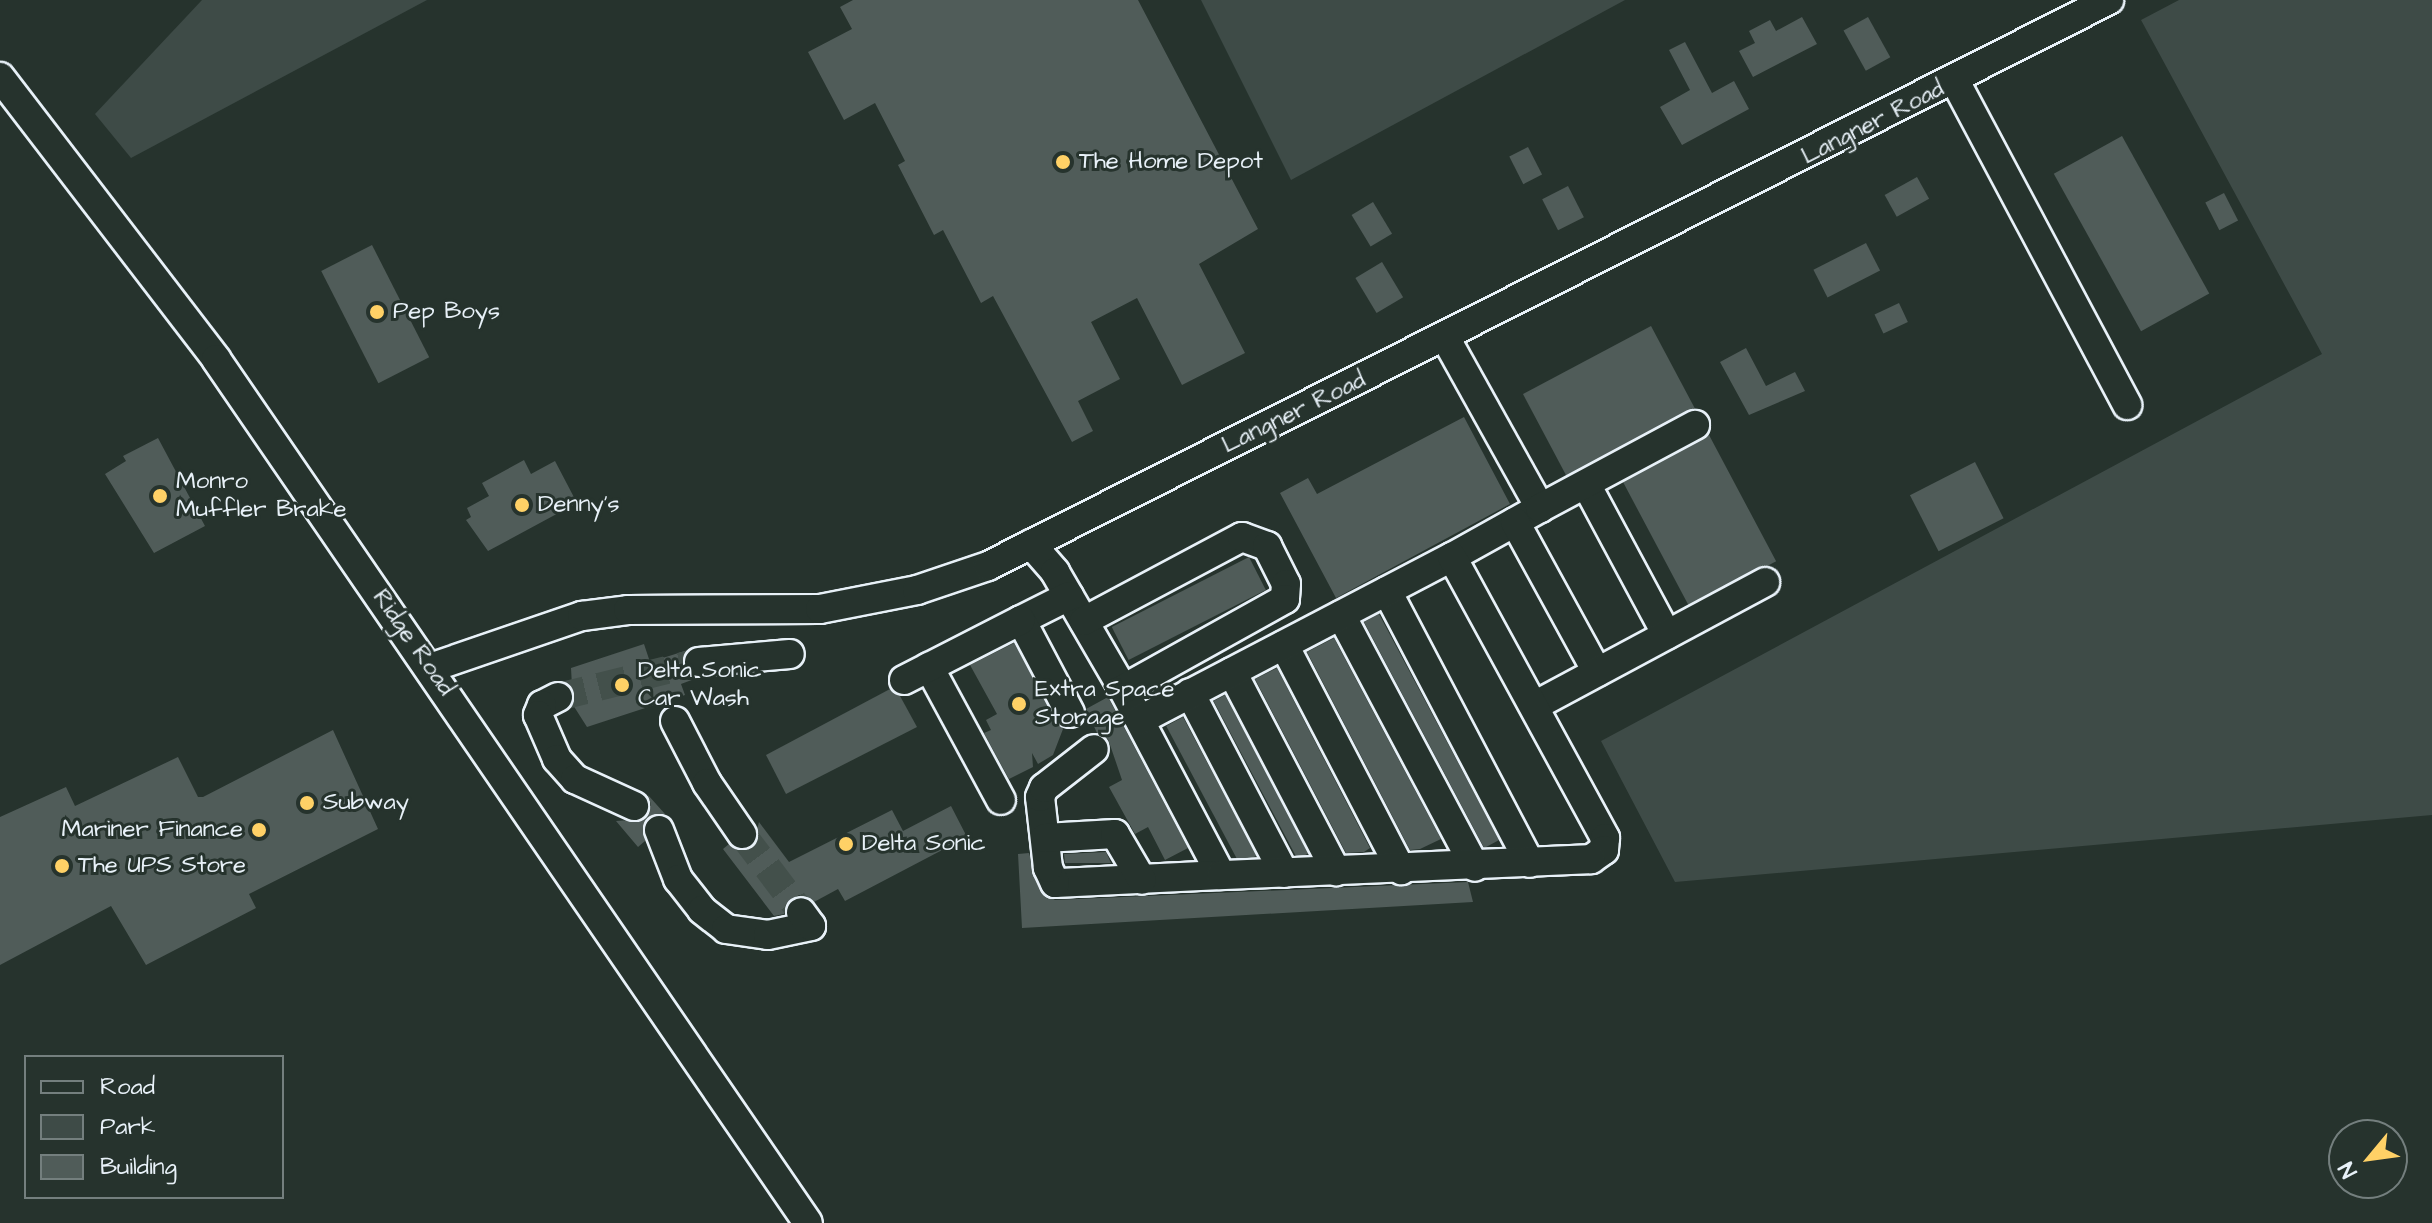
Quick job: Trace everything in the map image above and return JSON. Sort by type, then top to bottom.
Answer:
[{"type":"street","name":"Langner Road","points":[[430,668],[582,616],[628,610],[820,609],[873,600],[962,576],[1955,81],[2109,0]]},
{"type":"street","name":"Ridge Road","points":[[0,77],[139,254],[430,668],[808,1223]]},
{"type":"street","points":[[1955,81],[2127,405]]},
{"type":"street","points":[[1445,337],[1597,672]]},
{"type":"street","points":[[1140,720],[1452,557],[1695,425]]},
{"type":"street","points":[[1586,484],[1667,635]]},
{"type":"street","points":[[1084,621],[1242,537],[1267,546],[1286,584],[1285,599],[1123,689]]},
{"type":"street","points":[[1031,544],[1084,621],[1221,875]]},
{"type":"street","points":[[1094,749],[1044,788],[1045,838],[1055,883],[1475,867],[1591,859],[1604,850],[1605,838],[1536,705],[1452,557]]},
{"type":"street","points":[[1536,705],[1765,582]]},
{"type":"street","points":[[1387,591],[1530,863]]},
{"type":"street","points":[[904,680],[1069,596]]},
{"type":"street","points":[[1341,615],[1475,867]]},
{"type":"street","points":[[1021,620],[1070,713]]},
{"type":"street","points":[[1284,645],[1401,870]]},
{"type":"street","points":[[699,662],[790,654]]},
{"type":"street","points":[[929,667],[1001,800]]},
{"type":"street","points":[[1232,672],[1336,871]]},
{"type":"street","points":[[1190,693],[1284,873]]},
{"type":"street","points":[[558,697],[542,705],[538,715],[557,759],[575,779],[634,806]]},
{"type":"street","points":[[675,721],[707,783],[742,834]]},
{"type":"street","points":[[659,830],[678,879],[702,910],[726,929],[768,935],[811,926],[801,912]]},
{"type":"street","points":[[1045,838],[1115,834],[1142,880]]},
{"type":"green space","points":[[202,0],[427,0],[131,158],[95,114]]},
{"type":"green space","points":[[1201,0],[1625,0],[1291,180]]},
{"type":"green space","points":[[2179,0],[2432,0],[2432,815],[1675,882],[1601,741],[2322,354],[2141,20]]},
{"type":"building","name":"The Home Depot","points":[[853,0],[1138,0],[1258,229],[1199,264],[1245,353],[1182,385],[1137,298],[1091,322],[1120,379],[1078,401],[1093,431],[1072,442],[993,296],[981,303],[943,230],[934,235],[898,165],[905,161],[875,103],[844,120],[808,52],[852,29],[840,7]]},
{"type":"building","points":[[1802,17],[1817,44],[1753,77],[1739,51],[1755,43],[1749,31],[1770,20],[1776,31]]},
{"type":"building","points":[[1868,17],[1890,57],[1866,71],[1844,31]]},
{"type":"building","points":[[1685,42],[1712,93],[1734,81],[1749,109],[1682,145],[1660,107],[1690,90],[1669,50]]},
{"type":"building","points":[[2122,136],[2209,293],[2141,331],[2054,174]]},
{"type":"building","points":[[1528,147],[1542,175],[1523,184],[1509,157]]},
{"type":"building","points":[[1917,177],[1929,199],[1897,217],[1885,195]]},
{"type":"building","points":[[1568,186],[1584,217],[1558,230],[1542,199]]},
{"type":"building","points":[[2224,193],[2238,221],[2219,230],[2205,203]]},
{"type":"building","points":[[1373,202],[1392,234],[1371,247],[1352,215]]},
{"type":"building","points":[[1866,243],[1880,271],[1828,297],[1813,270]]},
{"type":"building","points":[[372,245],[429,357],[378,383],[321,271]]},
{"type":"building","points":[[1382,262],[1403,297],[1377,313],[1355,278]]},
{"type":"building","points":[[1899,303],[1908,322],[1883,333],[1875,314]]},
{"type":"building","points":[[1651,326],[1695,408],[1567,476],[1523,394]]},
{"type":"building","points":[[1746,348],[1766,386],[1795,372],[1805,391],[1749,415],[1720,362]]},
{"type":"building","points":[[1464,417],[1510,504],[1336,598],[1280,493],[1308,478],[1317,494]]},
{"type":"building","points":[[1709,435],[1776,561],[1690,607],[1622,481]]},
{"type":"building","points":[[158,438],[205,526],[154,553],[105,474],[126,461],[123,456]]},
{"type":"building","name":"Denny's","points":[[524,460],[531,474],[555,461],[577,503],[488,551],[466,520],[471,517],[467,508],[489,496],[482,483]]},
{"type":"building","points":[[1975,462],[2004,518],[1939,551],[1910,495]]},
{"type":"building","points":[[1249,557],[1266,590],[1129,660],[1112,627]]},
{"type":"building","points":[[1379,614],[1499,840],[1484,848],[1364,622]]},
{"type":"building","points":[[1334,638],[1441,839],[1420,849],[1410,850],[1307,652]]},
{"type":"building","points":[[1014,643],[1063,729],[1053,755],[1038,764],[1032,753],[1033,767],[1009,779],[984,733],[991,730],[986,720],[997,714],[970,665]]},
{"type":"building","name":"Delta Sonic Car Wash","points":[[644,644],[650,662],[688,650],[682,664],[697,678],[681,684],[685,695],[587,727],[573,705],[571,668]]},
{"type":"building","points":[[1277,668],[1370,848],[1364,852],[1346,853],[1255,679]]},
{"type":"building","points":[[890,689],[900,696],[917,727],[786,794],[766,755]]},
{"type":"building","points":[[1225,695],[1309,853],[1298,859],[1214,701]]},
{"type":"building","points":[[1108,697],[1188,848],[1165,860],[1148,827],[1135,834],[1109,787],[1122,780],[1108,739],[1097,733],[1086,709]]},
{"type":"building","points":[[1183,717],[1257,856],[1240,865],[1166,726]]},
{"type":"building","points":[[333,730],[378,829],[249,894],[256,908],[146,965],[111,906],[0,965],[0,817],[66,787],[75,806],[178,757],[198,797],[203,797]]},
{"type":"building","points":[[648,795],[665,814],[646,819],[645,841],[638,847],[616,821],[644,819],[651,805]]},
{"type":"building","points":[[951,806],[967,837],[845,901],[838,889],[814,902],[799,895],[786,904],[784,914],[774,916],[723,849],[729,844],[743,851],[752,848],[759,822],[789,862],[892,810],[903,831]]},
{"type":"building","points":[[1106,852],[1111,863],[1065,863],[1064,854]]},
{"type":"building","points":[[1029,853],[1040,890],[1055,900],[1468,882],[1473,902],[1022,928],[1018,854]]},
{"type":"tunnel","points":[[558,697],[699,662]]},
{"type":"tunnel","points":[[742,834],[801,912]]},
{"type":"place","name":"The Home Depot","points":[[1063,162]]},
{"type":"place","name":"Pep Boys","points":[[377,312]]},
{"type":"place","name":"Monro Muffler Brake","points":[[160,496]]},
{"type":"place","name":"Denny's","points":[[522,505]]},
{"type":"place","name":"Delta Sonic Car Wash","points":[[622,685]]},
{"type":"place","name":"Extra Space Storage","points":[[1019,704]]},
{"type":"place","name":"Subway","points":[[307,803]]},
{"type":"place","name":"Mariner Finance","points":[[259,830]]},
{"type":"place","name":"Delta Sonic","points":[[846,844]]},
{"type":"place","name":"The UPS Store","points":[[62,866]]}]
